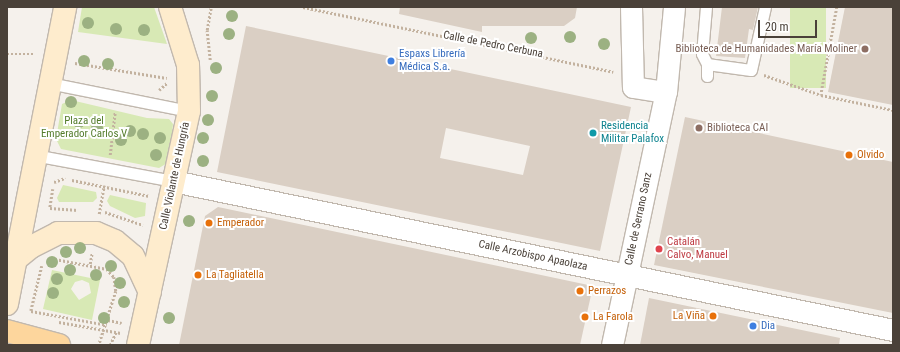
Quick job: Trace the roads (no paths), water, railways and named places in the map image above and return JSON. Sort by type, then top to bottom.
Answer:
[{"type":"main road","points":[[7,304],[34,155],[65,7]]},
{"type":"main road","name":"Calle Violante de Hungría","points":[[136,336],[150,292],[189,111],[188,65],[170,9]]},
{"type":"main road","points":[[15,260],[31,247],[58,233],[96,233],[116,241],[133,256],[150,292]]},
{"type":"main road","points":[[7,331],[59,345]]},
{"type":"street","points":[[630,7],[632,81],[666,92]]},
{"type":"street","name":"Calle de Serrano Sanz","points":[[612,345],[666,92],[674,7]]},
{"type":"street","name":"Calle Arzobispo Apaolaza","points":[[173,181],[893,330]]},
{"type":"lane","points":[[706,7],[702,54],[707,64],[706,76]]},
{"type":"lane","points":[[707,64],[751,70],[765,7]]},
{"type":"lane","points":[[49,83],[189,111]]},
{"type":"lane","points":[[34,155],[173,181]]},
{"type":"place","name":"Biblioteca de Humanidades María Moliner","points":[[865,49]]},
{"type":"place","name":"Espaxs Librería Médica S.a.","points":[[391,61]]},
{"type":"place","name":"Biblioteca CAI","points":[[699,128]]},
{"type":"place","name":"Residencia Militar Palafox","points":[[593,133]]},
{"type":"place","name":"Olvido","points":[[849,155]]},
{"type":"place","name":"Emperador","points":[[209,223]]},
{"type":"place","name":"Catalán Calvo, Manuel","points":[[659,249]]},
{"type":"place","name":"La Tagliatella","points":[[198,275]]},
{"type":"place","name":"Perrazos","points":[[580,291]]},
{"type":"place","name":"La Viña","points":[[713,316]]},
{"type":"place","name":"La Farola","points":[[585,317]]},
{"type":"place","name":"Dia","points":[[753,326]]},
{"type":"park label","name":"Plaza del Emperador Carlos V","points":[[84,128]]}]
